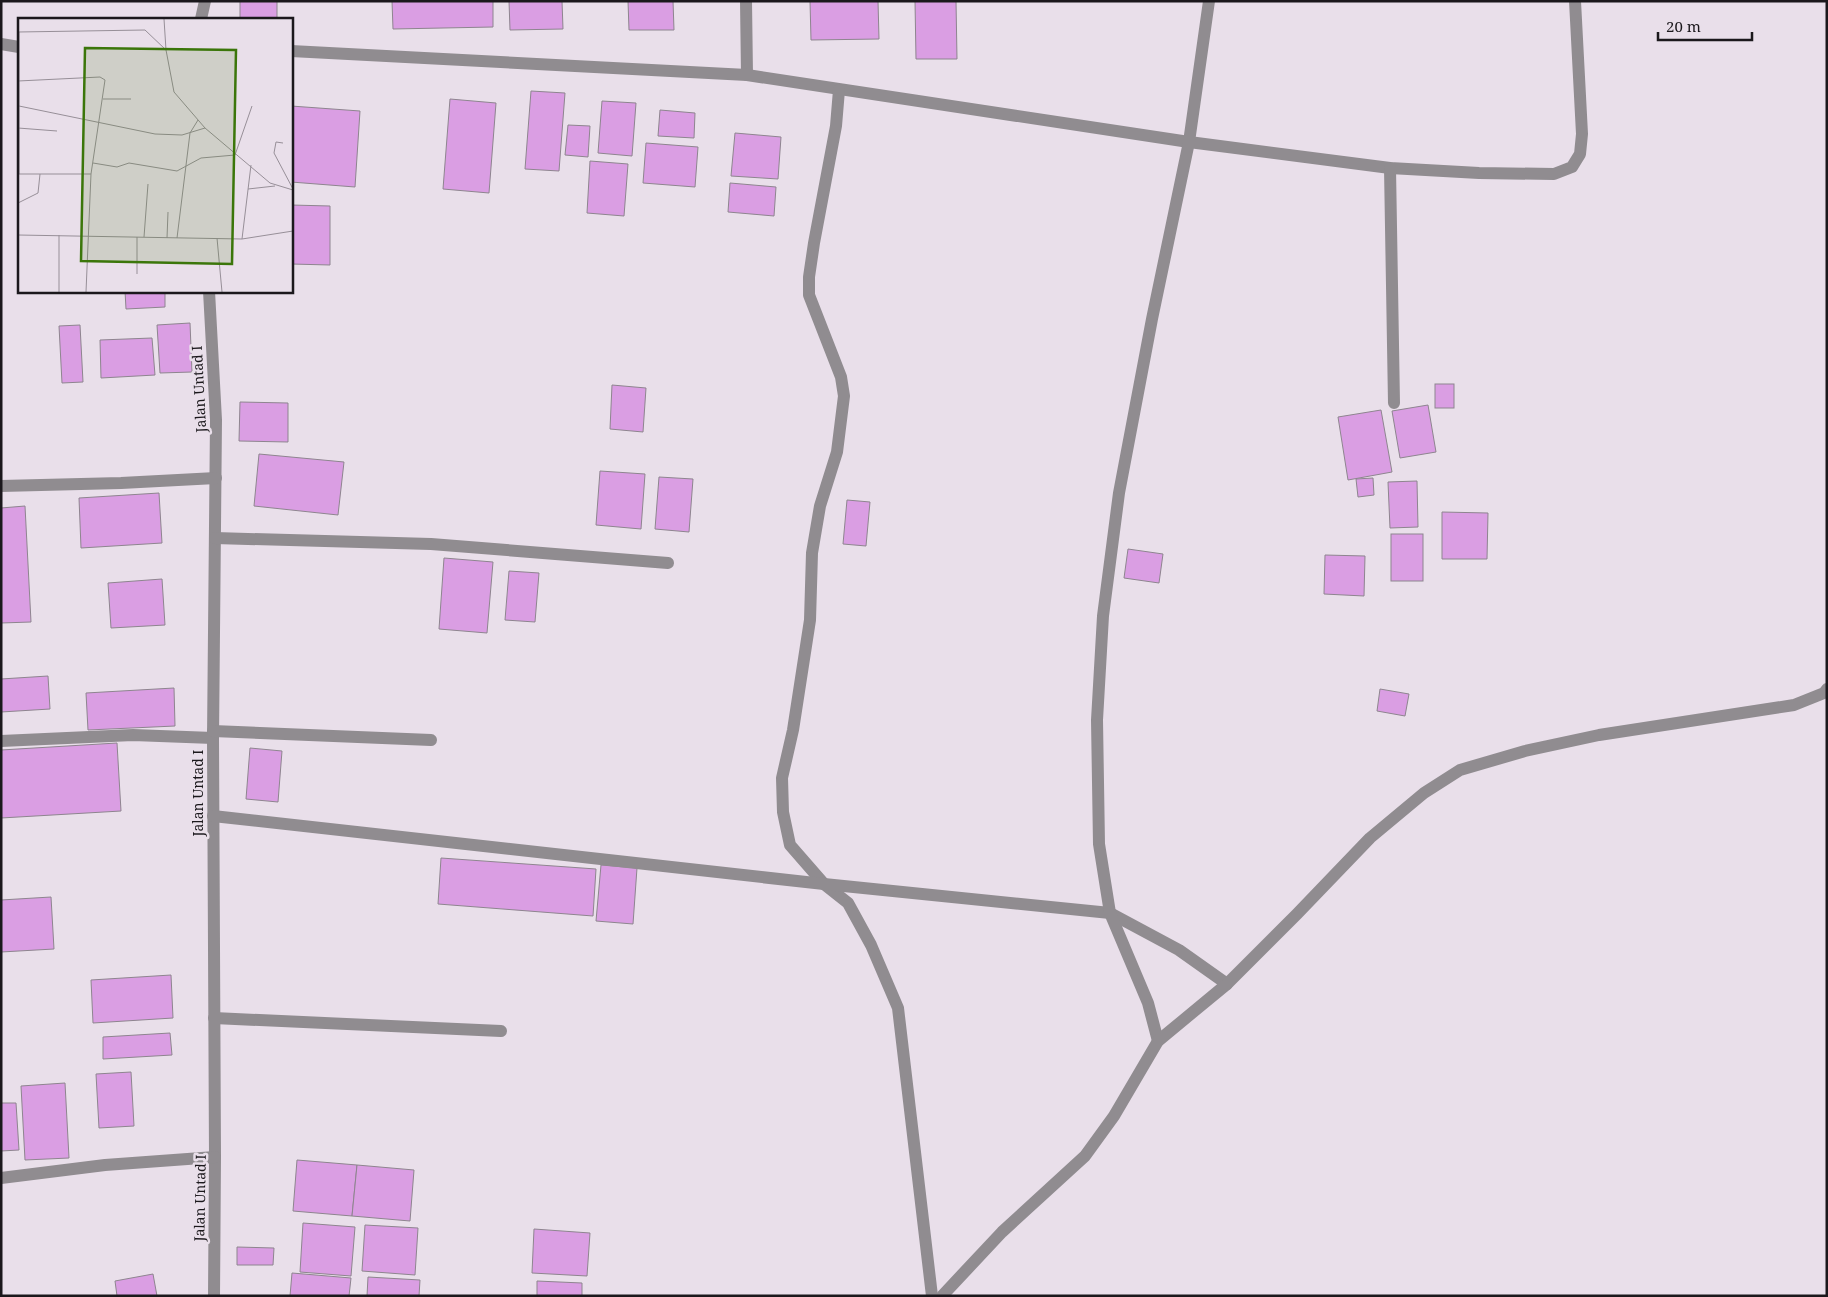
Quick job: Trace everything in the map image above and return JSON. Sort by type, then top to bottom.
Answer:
[{"type":"street","points":[[201,18],[205,1]]},
{"type":"street","points":[[746,1],[747,75]]},
{"type":"street","points":[[1158,1041],[1148,1002],[1110,914],[1098,844],[1097,720],[1103,616],[1121,483],[1152,319],[1190,142],[1209,1]]},
{"type":"street","points":[[292,51],[747,75],[1190,142],[1390,168],[1479,173],[1554,174],[1572,167],[1580,154],[1582,134],[1575,1]]},
{"type":"street","points":[[1,44],[18,47]]},
{"type":"street","points":[[839,90],[836,126],[809,277],[809,295],[841,377],[844,396],[837,452],[820,506],[814,544],[810,620],[793,730],[782,778],[782,812],[790,845],[824,884],[848,903],[871,945],[898,1008],[932,1296]]},
{"type":"street","points":[[1390,168],[1394,403]]},
{"type":"street","name":"Jalan Untad I","points":[[209,292],[216,420],[213,734],[214,1296]]},
{"type":"street","points":[[1,486],[216,478]]},
{"type":"street","points":[[215,538],[431,544],[668,563]]},
{"type":"street","points":[[942,1296],[1002,1232],[1085,1156],[1114,1116],[1158,1041],[1227,984],[1370,838],[1424,792],[1460,770],[1525,751],[1599,735],[1794,705],[1826,692]]},
{"type":"street","points":[[1,741],[133,735],[213,734],[431,740]]},
{"type":"street","points":[[213,816],[1110,914],[1178,950],[1227,984]]},
{"type":"street","points":[[214,1018],[501,1031]]},
{"type":"street","points":[[1,1178],[105,1165],[215,1157]]},
{"type":"building","points":[[240,1],[277,1],[277,18],[240,18]]},
{"type":"building","points":[[392,1],[493,1],[493,27],[393,29]]},
{"type":"building","points":[[509,1],[562,1],[563,29],[510,30]]},
{"type":"building","points":[[628,1],[673,1],[674,30],[629,30]]},
{"type":"building","points":[[810,1],[878,1],[879,39],[811,40]]},
{"type":"building","points":[[915,1],[956,1],[957,59],[916,59]]},
{"type":"building","points":[[531,91],[565,93],[559,171],[525,169]]},
{"type":"building","points":[[450,99],[496,103],[489,193],[443,189]]},
{"type":"building","points":[[602,101],[636,103],[632,156],[598,153]]},
{"type":"building","points":[[292,106],[360,111],[355,187],[292,182]]},
{"type":"building","points":[[660,110],[695,113],[694,138],[658,136]]},
{"type":"building","points":[[568,125],[590,126],[588,157],[565,155]]},
{"type":"building","points":[[735,133],[781,137],[778,179],[731,176]]},
{"type":"building","points":[[646,143],[698,147],[695,187],[643,183]]},
{"type":"building","points":[[590,161],[628,164],[624,216],[587,213]]},
{"type":"building","points":[[730,183],[776,187],[774,216],[728,212]]},
{"type":"building","points":[[292,205],[330,206],[330,265],[292,264]]},
{"type":"building","points":[[125,292],[165,292],[165,307],[126,309]]},
{"type":"building","points":[[190,323],[192,372],[160,373],[157,325]]},
{"type":"building","points":[[80,325],[83,382],[62,383],[59,326]]},
{"type":"building","points":[[152,338],[155,375],[101,378],[100,340]]},
{"type":"building","points":[[1435,384],[1454,384],[1454,408],[1435,408]]},
{"type":"building","points":[[612,385],[646,388],[643,432],[610,429]]},
{"type":"building","points":[[240,402],[288,403],[288,442],[239,441]]},
{"type":"building","points":[[1428,405],[1436,452],[1400,458],[1392,411]]},
{"type":"building","points":[[1381,410],[1392,472],[1348,480],[1338,417]]},
{"type":"building","points":[[259,454],[344,462],[338,515],[254,506]]},
{"type":"building","points":[[600,471],[645,474],[641,529],[596,525]]},
{"type":"building","points":[[659,477],[693,479],[689,532],[655,529]]},
{"type":"building","points":[[1373,478],[1374,495],[1358,497],[1356,479]]},
{"type":"building","points":[[1417,481],[1418,527],[1390,528],[1388,482]]},
{"type":"building","points":[[159,493],[162,543],[81,548],[79,498]]},
{"type":"building","points":[[847,500],[870,502],[866,546],[843,544]]},
{"type":"building","points":[[25,506],[31,622],[1,623],[1,508]]},
{"type":"building","points":[[1442,512],[1488,513],[1487,559],[1442,559]]},
{"type":"building","points":[[1391,534],[1423,534],[1423,581],[1391,581]]},
{"type":"building","points":[[1128,549],[1163,554],[1159,583],[1124,578]]},
{"type":"building","points":[[1325,555],[1365,556],[1364,596],[1324,594]]},
{"type":"building","points":[[444,558],[493,562],[487,633],[439,629]]},
{"type":"building","points":[[509,571],[539,573],[535,622],[505,620]]},
{"type":"building","points":[[162,579],[165,625],[111,628],[108,583]]},
{"type":"building","points":[[48,676],[50,709],[1,712],[1,679]]},
{"type":"building","points":[[174,688],[175,726],[88,730],[86,693]]},
{"type":"building","points":[[1380,689],[1409,694],[1405,716],[1377,711]]},
{"type":"building","points":[[117,743],[121,811],[1,818],[1,750]]},
{"type":"building","points":[[250,748],[282,751],[278,802],[246,799]]},
{"type":"building","points":[[441,858],[596,869],[593,916],[438,904]]},
{"type":"building","points":[[601,865],[637,868],[633,924],[596,921]]},
{"type":"building","points":[[51,897],[54,949],[1,952],[1,900]]},
{"type":"building","points":[[171,975],[173,1018],[93,1023],[91,980]]},
{"type":"building","points":[[170,1033],[172,1055],[103,1059],[103,1037]]},
{"type":"building","points":[[131,1072],[134,1126],[99,1128],[96,1074]]},
{"type":"building","points":[[65,1083],[69,1158],[25,1160],[21,1086]]},
{"type":"building","points":[[1,1103],[16,1103],[19,1150],[1,1151]]},
{"type":"building","points":[[297,1160],[357,1165],[352,1216],[293,1211]]},
{"type":"building","points":[[357,1165],[414,1170],[410,1221],[352,1216]]},
{"type":"building","points":[[303,1223],[355,1227],[351,1276],[300,1272]]},
{"type":"building","points":[[365,1225],[418,1228],[415,1275],[362,1271]]},
{"type":"building","points":[[534,1229],[590,1233],[587,1276],[532,1273]]},
{"type":"building","points":[[237,1247],[274,1248],[273,1265],[237,1265]]},
{"type":"building","points":[[292,1273],[351,1278],[349,1296],[290,1296]]},
{"type":"building","points":[[153,1274],[157,1296],[117,1296],[115,1281]]},
{"type":"building","points":[[368,1277],[420,1280],[419,1296],[367,1296]]},
{"type":"building","points":[[537,1281],[582,1283],[582,1296],[537,1296]]}]
